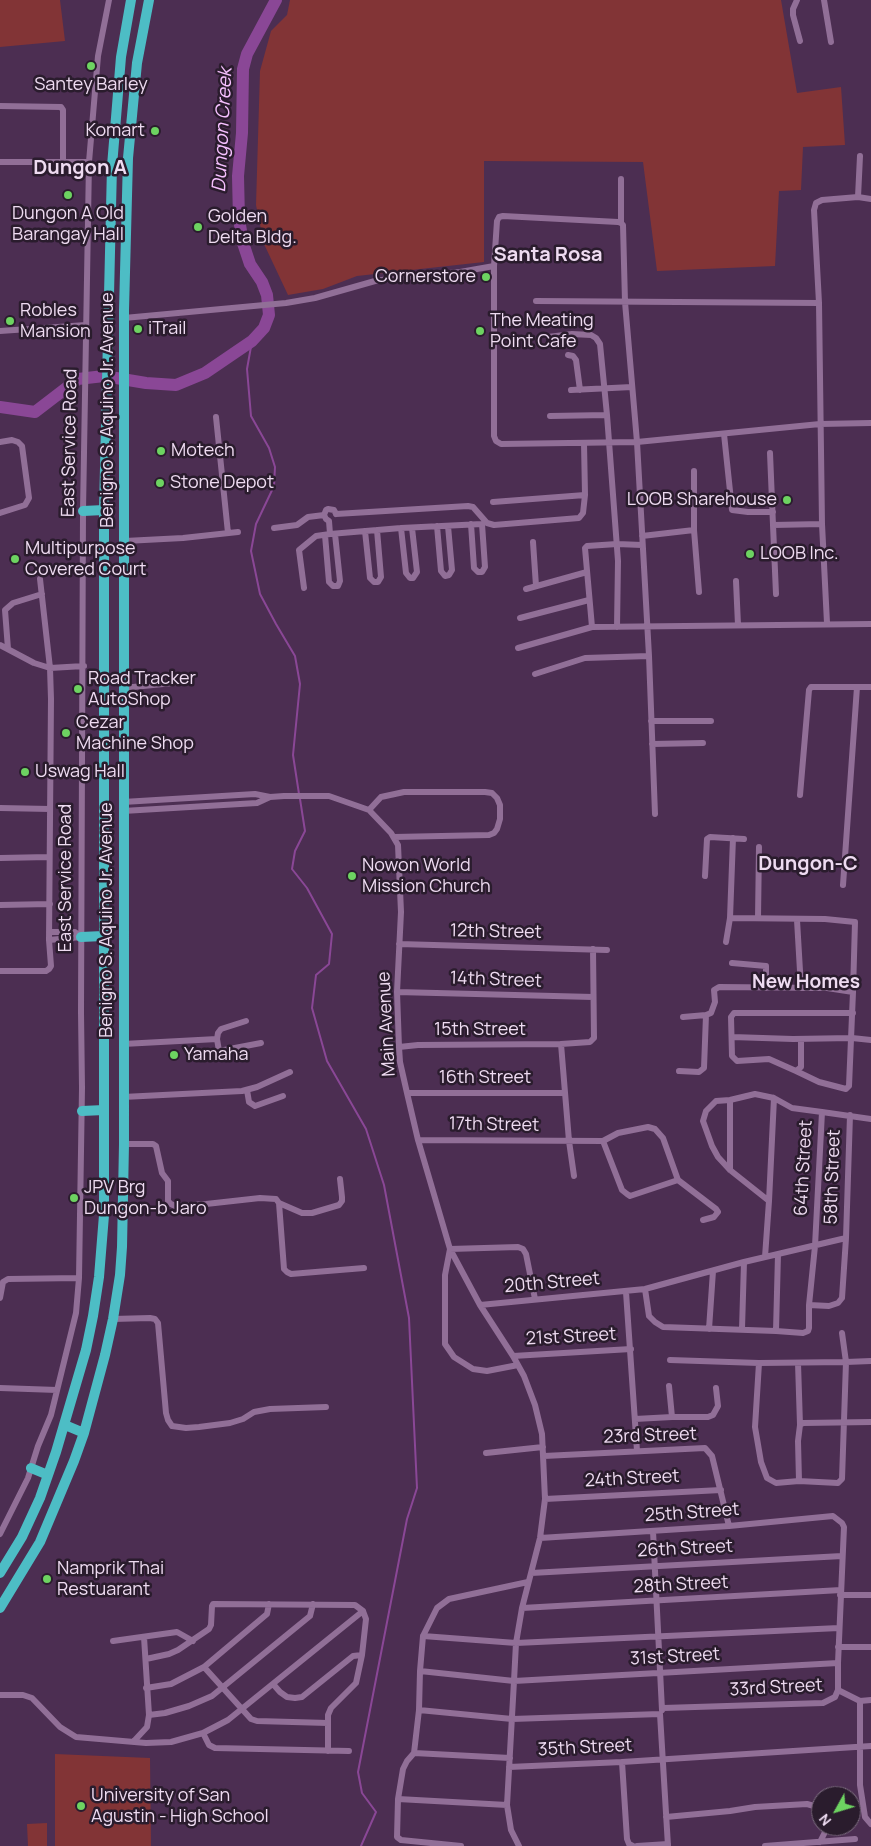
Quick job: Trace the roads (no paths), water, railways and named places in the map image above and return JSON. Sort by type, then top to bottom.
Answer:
[{"type":"highway","name":"Benigno S. Aquino Jr. Avenue","points":[[0,1573],[22,1537],[40,1498],[48,1475],[86,1350],[99,1277],[104,1215],[104,510],[107,361],[112,166],[121,57],[131,0]]},
{"type":"highway","name":"Benigno S. Aquino Jr. Avenue","points":[[0,1608],[40,1542],[56,1508],[84,1433],[114,1319],[122,1247],[124,1144],[124,318],[128,166],[137,63],[149,0]]},
{"type":"highway","points":[[112,166],[128,166]]},
{"type":"highway","points":[[84,510],[104,510]]},
{"type":"highway","points":[[105,642],[123,643]]},
{"type":"highway","points":[[104,880],[123,881]]},
{"type":"highway","points":[[82,937],[103,936]]},
{"type":"highway","points":[[82,1110],[104,1110]]},
{"type":"highway","points":[[104,1168],[123,1169]]},
{"type":"highway","points":[[64,1425],[84,1433]]},
{"type":"highway","points":[[31,1468],[48,1475]]},
{"type":"street","name":"East Service Road","points":[[0,1534],[28,1478],[50,1415],[76,1313],[79,1278],[82,1110],[84,510],[89,162],[98,56],[109,0]]},
{"type":"street","points":[[797,0],[792,15],[800,41]]},
{"type":"street","points":[[824,0],[832,42]]},
{"type":"street","points":[[0,106],[62,107],[63,161]]},
{"type":"street","points":[[858,197],[860,156]]},
{"type":"street","points":[[0,162],[89,162]]},
{"type":"street","points":[[621,179],[625,302],[637,442],[649,656],[654,814]]},
{"type":"street","points":[[827,623],[822,524],[818,303],[814,210],[816,203],[822,200],[858,197],[871,199]]},
{"type":"street","points":[[621,222],[503,216],[499,217],[496,221],[494,266],[494,436],[496,442],[501,444],[637,442],[820,424],[871,423]]},
{"type":"street","points":[[124,318],[286,303],[315,298],[395,278],[460,272],[494,266]]},
{"type":"street","points":[[536,302],[818,303]]},
{"type":"street","points":[[0,331],[86,325]]},
{"type":"street","points":[[548,336],[591,335],[600,344],[610,443],[617,544],[617,626]]},
{"type":"street","points":[[568,356],[573,356],[576,360],[580,390]]},
{"type":"street","points":[[571,390],[632,387]]},
{"type":"street","points":[[550,416],[607,414]]},
{"type":"street","points":[[216,417],[228,533]]},
{"type":"street","points":[[724,434],[732,510],[773,512]]},
{"type":"street","points":[[0,442],[12,440],[22,446],[29,498],[26,505],[0,514]]},
{"type":"street","points":[[336,514],[468,506],[473,507],[487,523],[494,525],[579,518],[583,513],[585,495],[584,443]]},
{"type":"street","points":[[770,453],[776,594]]},
{"type":"street","points":[[694,471],[694,530],[699,592]]},
{"type":"street","points":[[493,502],[585,495]]},
{"type":"street","points":[[324,515],[328,509],[334,510],[336,514]]},
{"type":"street","points":[[329,521],[334,519],[336,514]]},
{"type":"street","points":[[324,515],[329,521],[330,534],[329,582],[333,586],[338,586],[340,581],[330,534]]},
{"type":"street","points":[[274,528],[297,525],[308,517],[324,515]]},
{"type":"street","points":[[304,588],[299,550],[316,536],[330,534],[401,528],[470,524],[482,524],[485,567],[482,572],[478,572],[474,568],[470,524]]},
{"type":"street","points":[[774,524],[822,524]]},
{"type":"street","points":[[437,526],[441,571],[445,576],[449,575],[452,570],[448,526]]},
{"type":"street","points":[[401,528],[406,573],[410,578],[414,578],[417,572],[412,528]]},
{"type":"street","points":[[365,531],[370,578],[374,582],[378,582],[381,577],[377,530]]},
{"type":"street","points":[[642,536],[694,530]]},
{"type":"street","points":[[124,541],[183,538],[238,532]]},
{"type":"street","points":[[533,542],[536,586]]},
{"type":"street","points":[[592,627],[585,550],[587,546],[642,545]]},
{"type":"street","points":[[526,588],[587,572]]},
{"type":"street","points":[[0,971],[46,971],[51,966],[49,936],[50,668],[40,579]]},
{"type":"street","points":[[736,581],[738,625]]},
{"type":"street","points":[[8,649],[5,610],[13,604],[42,594]]},
{"type":"street","points":[[520,618],[589,600]]},
{"type":"street","points":[[518,648],[592,627],[871,624]]},
{"type":"street","points":[[0,645],[34,663],[50,668],[84,666]]},
{"type":"street","points":[[535,674],[584,658],[649,656]]},
{"type":"street","points":[[123,688],[173,683]]},
{"type":"street","points":[[800,795],[809,690],[814,686],[871,687]]},
{"type":"street","points":[[844,885],[857,687]]},
{"type":"street","points":[[651,721],[712,721]]},
{"type":"street","points":[[652,744],[703,743]]},
{"type":"street","points":[[123,806],[257,803],[270,797],[315,795],[338,798],[369,810],[394,837],[489,835],[494,833],[500,819],[500,805],[492,793],[404,792],[386,795],[375,801],[369,810]]},
{"type":"street","points":[[0,808],[50,809]]},
{"type":"street","name":"Main Avenue","points":[[394,837],[398,845],[401,912],[397,992],[400,1062],[418,1140],[450,1249],[480,1305],[513,1356],[530,1389],[542,1434],[545,1499],[540,1538],[528,1582],[516,1642],[509,1767],[507,1804],[511,1830],[519,1846]]},
{"type":"street","points":[[705,876],[707,839],[710,837],[744,839]]},
{"type":"street","points":[[726,942],[730,918],[733,838]]},
{"type":"street","points":[[758,918],[759,847]]},
{"type":"street","points":[[0,858],[49,857]]},
{"type":"street","points":[[0,905],[50,904]]},
{"type":"street","points":[[730,918],[826,919],[855,922],[853,1013],[849,1086],[846,1089],[819,1082],[769,1059],[736,1061],[732,1056],[732,1017],[734,1013],[853,1013]]},
{"type":"street","points":[[797,920],[801,988]]},
{"type":"street","points":[[49,936],[82,937]]},
{"type":"street","name":"12th Street","points":[[398,944],[607,950]]},
{"type":"street","points":[[593,949],[593,997]]},
{"type":"street","points":[[732,963],[766,966],[766,988]]},
{"type":"street","points":[[684,1017],[711,1013],[715,1007],[714,990],[716,987],[827,988],[853,992]]},
{"type":"street","name":"14th Street","points":[[397,992],[593,997]]},
{"type":"street","name":"15th Street","points":[[399,1048],[418,1045],[590,1042],[594,1038],[593,997]]},
{"type":"street","points":[[679,1071],[699,1072],[704,1068],[706,1015]]},
{"type":"street","points":[[246,1022],[221,1029],[217,1039],[219,1051],[261,1043]]},
{"type":"street","points":[[732,1037],[852,1038],[871,1040]]},
{"type":"street","points":[[123,1044],[217,1039]]},
{"type":"street","points":[[796,1071],[801,1066],[801,1039]]},
{"type":"street","points":[[561,1044],[564,1092],[574,1176]]},
{"type":"street","points":[[123,1097],[247,1090],[290,1072]]},
{"type":"street","points":[[247,1090],[249,1102],[255,1106],[284,1096]]},
{"type":"street","name":"16th Street","points":[[407,1093],[564,1092]]},
{"type":"street","name":"64th Street","points":[[730,1170],[718,1157],[703,1121],[706,1111],[716,1101],[755,1094],[774,1098],[792,1108],[822,1112],[808,1331],[803,1333],[776,1331]]},
{"type":"street","points":[[765,1257],[774,1098]]},
{"type":"street","points":[[730,1100],[730,1170],[769,1201]]},
{"type":"street","points":[[822,1112],[871,1119]]},
{"type":"street","name":"58th Street","points":[[713,1271],[846,1238],[850,1115]]},
{"type":"street","points":[[678,1180],[630,1196],[626,1194],[622,1190],[603,1141],[618,1133],[643,1127],[656,1129],[663,1138],[678,1180],[718,1212],[714,1217],[703,1220]]},
{"type":"street","name":"17th Street","points":[[418,1140],[603,1141]]},
{"type":"street","points":[[124,1144],[153,1144],[156,1146],[162,1173],[168,1181],[168,1201],[174,1206],[260,1198],[276,1199],[279,1203],[302,1213],[312,1213],[339,1205],[342,1201],[340,1178]]},
{"type":"street","points":[[279,1203],[284,1269],[287,1272],[291,1274],[364,1268]]},
{"type":"street","points":[[809,1305],[830,1306],[838,1304],[842,1298],[846,1238]]},
{"type":"street","points":[[518,1366],[487,1371],[473,1369],[454,1357],[445,1344],[444,1275],[450,1249],[518,1247],[523,1249],[526,1254],[535,1299]]},
{"type":"street","points":[[645,1289],[649,1316],[663,1327],[776,1331],[778,1254]]},
{"type":"street","points":[[742,1329],[744,1262]]},
{"type":"street","points":[[709,1329],[713,1271]]},
{"type":"street","name":"20th Street","points":[[480,1305],[626,1292],[645,1289],[713,1271]]},
{"type":"street","points":[[0,1298],[3,1282],[8,1278],[79,1278]]},
{"type":"street","points":[[626,1292],[637,1451]]},
{"type":"street","points":[[114,1319],[150,1318],[155,1319],[158,1323],[166,1413],[172,1426],[186,1428],[230,1423],[262,1410],[326,1407]]},
{"type":"street","points":[[759,1363],[755,1427],[764,1473],[771,1482],[776,1483],[799,1481],[841,1482],[846,1362],[842,1333]]},
{"type":"street","name":"21st Street","points":[[513,1356],[631,1349]]},
{"type":"street","points":[[670,1360],[759,1363],[871,1361]]},
{"type":"street","points":[[798,1363],[799,1481]]},
{"type":"street","points":[[669,1386],[672,1417]]},
{"type":"street","points":[[0,1388],[57,1390]]},
{"type":"street","points":[[634,1419],[708,1417],[713,1415],[718,1406],[716,1388]]},
{"type":"street","points":[[800,1425],[871,1422]]},
{"type":"street","points":[[486,1453],[543,1447]]},
{"type":"street","name":"23rd Street","points":[[544,1456],[705,1448],[712,1456],[729,1526]]},
{"type":"street","name":"24th Street","points":[[545,1499],[720,1490]]},
{"type":"street","name":"25th Street","points":[[540,1538],[729,1526],[833,1516],[842,1523]]},
{"type":"street","name":"33rd Street","points":[[419,1710],[512,1719],[823,1703],[833,1699],[838,1690],[838,1648],[844,1527],[842,1523]]},
{"type":"street","points":[[637,1846],[668,1845],[661,1711],[658,1601],[653,1531]]},
{"type":"street","name":"26th Street","points":[[531,1573],[842,1556]]},
{"type":"street","points":[[461,1846],[398,1840],[397,1837],[398,1799],[402,1770],[414,1753],[419,1710],[423,1636],[437,1608],[449,1599],[528,1582]]},
{"type":"street","name":"28th Street","points":[[522,1608],[841,1593],[871,1595]]},
{"type":"street","points":[[146,1659],[169,1654],[193,1641],[211,1625],[212,1604],[355,1605],[363,1611],[366,1619],[362,1655],[356,1683],[331,1708],[328,1715],[328,1751]]},
{"type":"street","points":[[146,1688],[172,1684],[204,1667],[267,1614],[269,1604]]},
{"type":"street","points":[[149,1715],[190,1706],[212,1696],[310,1616],[313,1604]]},
{"type":"street","points":[[0,1695],[23,1695],[32,1698],[60,1727],[76,1737],[146,1743],[171,1742],[203,1733],[228,1720],[363,1611]]},
{"type":"street","points":[[423,1636],[516,1642],[839,1628]]},
{"type":"street","points":[[113,1641],[177,1632],[193,1641]]},
{"type":"street","points":[[134,1741],[147,1727],[149,1715],[144,1637]]},
{"type":"street","points":[[838,1648],[871,1647]]},
{"type":"street","points":[[273,1684],[280,1692],[287,1696],[295,1698],[302,1696],[353,1656],[362,1655]]},
{"type":"street","name":"31st Street","points":[[420,1671],[514,1681],[838,1663]]},
{"type":"street","points":[[204,1667],[251,1719],[256,1721],[328,1723]]},
{"type":"street","points":[[838,1690],[860,1701],[871,1700]]},
{"type":"street","points":[[860,1701],[861,1793],[865,1817],[871,1824]]},
{"type":"street","points":[[203,1733],[210,1745],[215,1748],[348,1751]]},
{"type":"street","name":"35th Street","points":[[509,1767],[622,1762],[871,1746]]},
{"type":"street","points":[[414,1753],[510,1758]]},
{"type":"street","points":[[622,1762],[627,1839],[629,1844],[633,1846]]},
{"type":"street","points":[[398,1799],[507,1804]]},
{"type":"street","points":[[666,1817],[730,1811],[755,1806],[811,1805]]},
{"type":"street","points":[[820,1842],[823,1836]]},
{"type":"street","points":[[765,1846],[855,1839]]},
{"type":"waterway","name":"Dungon Creek","points":[[0,407],[35,412],[78,379],[104,376],[146,383],[176,385],[205,373],[252,341],[264,328],[269,315],[267,295],[262,282],[250,264],[243,243],[239,219],[238,176],[242,133],[243,69],[247,54],[276,0]]},
{"type":"waterway","points":[[252,341],[247,369],[251,416],[269,448],[275,467],[274,486],[256,524],[251,551],[260,594],[295,656],[300,684],[293,755],[299,794]]},
{"type":"waterway","points":[[300,799],[305,831],[295,851],[292,869],[307,888],[332,934],[329,964],[316,975],[312,1008],[327,1061],[366,1129],[384,1185],[409,1318],[417,1488],[407,1519],[358,1772],[362,1793],[376,1812],[361,1846]]},
{"type":"place","name":"Santey Barley","points":[[91,66]]},
{"type":"place","name":"Komart","points":[[155,131]]},
{"type":"place","name":"Dungon A Old Barangay Hall","points":[[68,195]]},
{"type":"place","name":"Golden Delta Bldg.","points":[[198,227]]},
{"type":"place","name":"Cornerstore","points":[[486,277]]},
{"type":"place","name":"Robles Mansion","points":[[10,321]]},
{"type":"place","name":"iTrail","points":[[138,329]]},
{"type":"place","name":"The Meating Point Cafe","points":[[480,331]]},
{"type":"place","name":"Motech","points":[[161,451]]},
{"type":"place","name":"Stone Depot","points":[[160,483]]},
{"type":"place","name":"LOOB Sharehouse","points":[[787,500]]},
{"type":"place","name":"LOOB Inc.","points":[[750,554]]},
{"type":"place","name":"Multipurpose Covered Court","points":[[15,559]]},
{"type":"place","name":"Road Tracker AutoShop","points":[[78,689]]},
{"type":"place","name":"Cezar Machine Shop","points":[[66,733]]},
{"type":"place","name":"Uswag Hall","points":[[25,772]]},
{"type":"place","name":"Nowon World Mission Church","points":[[352,876]]},
{"type":"place","name":"Yamaha","points":[[174,1055]]},
{"type":"place","name":"JPV Brg Dungon-b Jaro","points":[[74,1198]]},
{"type":"place","name":"Namprik Thai Restuarant","points":[[47,1579]]},
{"type":"place","name":"University of San Agustin - High School","points":[[81,1806]]},
{"type":"district","name":"Dungon A","points":[[80,168]]},
{"type":"district","name":"Santa Rosa","points":[[548,255]]},
{"type":"district","name":"Dungon-C","points":[[808,864]]},
{"type":"district","name":"New Homes","points":[[806,983]]}]
